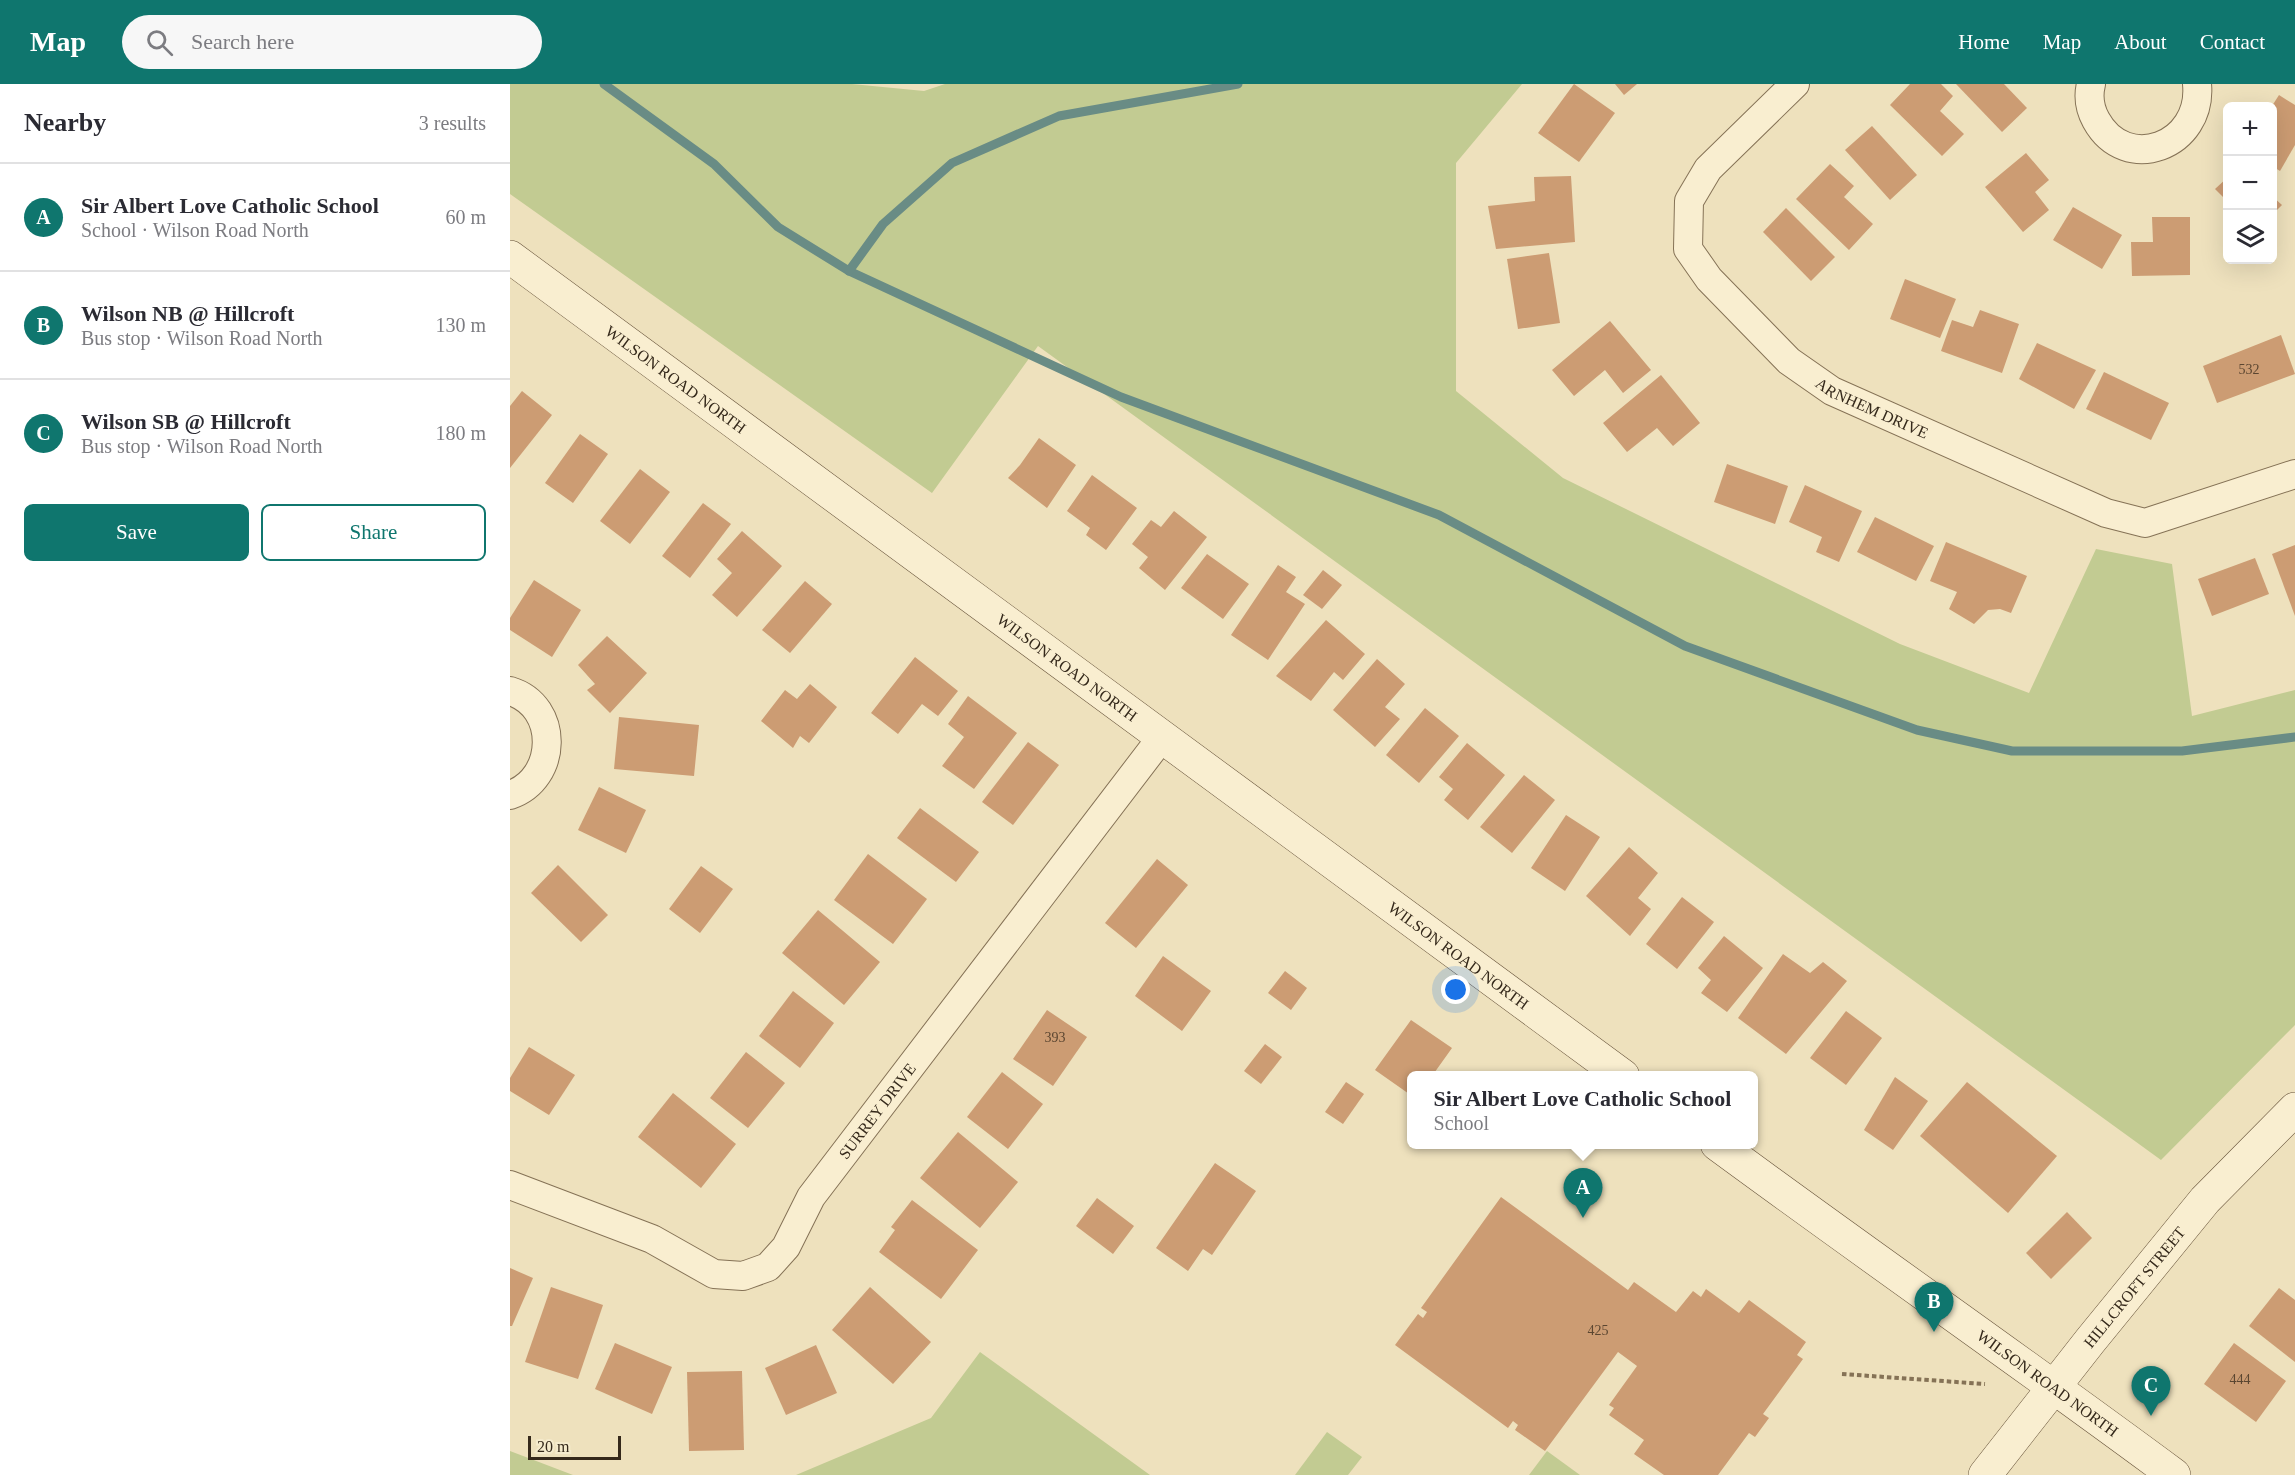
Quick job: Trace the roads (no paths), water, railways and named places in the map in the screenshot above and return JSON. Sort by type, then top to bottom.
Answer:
[{"type":"main road","name":"WILSON ROAD NORTH","points":[[510,257],[1616,1071]]},
{"type":"main road","name":"HILLCROFT STREET","points":[[1985,1475],[2205,1200],[2295,1109]]},
{"type":"main road","name":"WILSON ROAD NORTH","points":[[1724,1149],[2174,1475]]},
{"type":"street","name":"ARNHEM DRIVE","points":[[1795,84],[1708,169],[1689,201],[1688,249],[1709,279],[1789,361],[1832,391],[2106,513],[2145,523],[2295,474]]},
{"type":"street","points":[[2091,84],[2089,91],[2091,111],[2101,128],[2114,141],[2127,147],[2146,149],[2158,147],[2175,139],[2189,125],[2198,105],[2197,84]]},
{"type":"street","points":[[510,691],[518,693],[533,704],[543,719],[548,737],[547,755],[540,772],[523,789],[510,795]]},
{"type":"street","name":"SURREY DRIVE","points":[[510,1185],[652,1239],[714,1274],[743,1276],[768,1267],[786,1247],[811,1197],[1162,737]]},
{"type":"waterway","points":[[604,84],[714,164],[778,227],[849,271],[1121,397],[1439,515],[1685,646],[1917,730],[2012,751],[2182,751],[2295,737]]},
{"type":"waterway","points":[[849,271],[883,224],[952,163],[1059,116],[1238,84]]},
{"type":"place","name":"Sir Albert Love Catholic School","points":[[1583,1218]]},
{"type":"place","name":"Wilson NB @ Hillcroft","points":[[1934,1332]]},
{"type":"place","name":"Wilson SB @ Hillcroft","points":[[2151,1416]]}]
